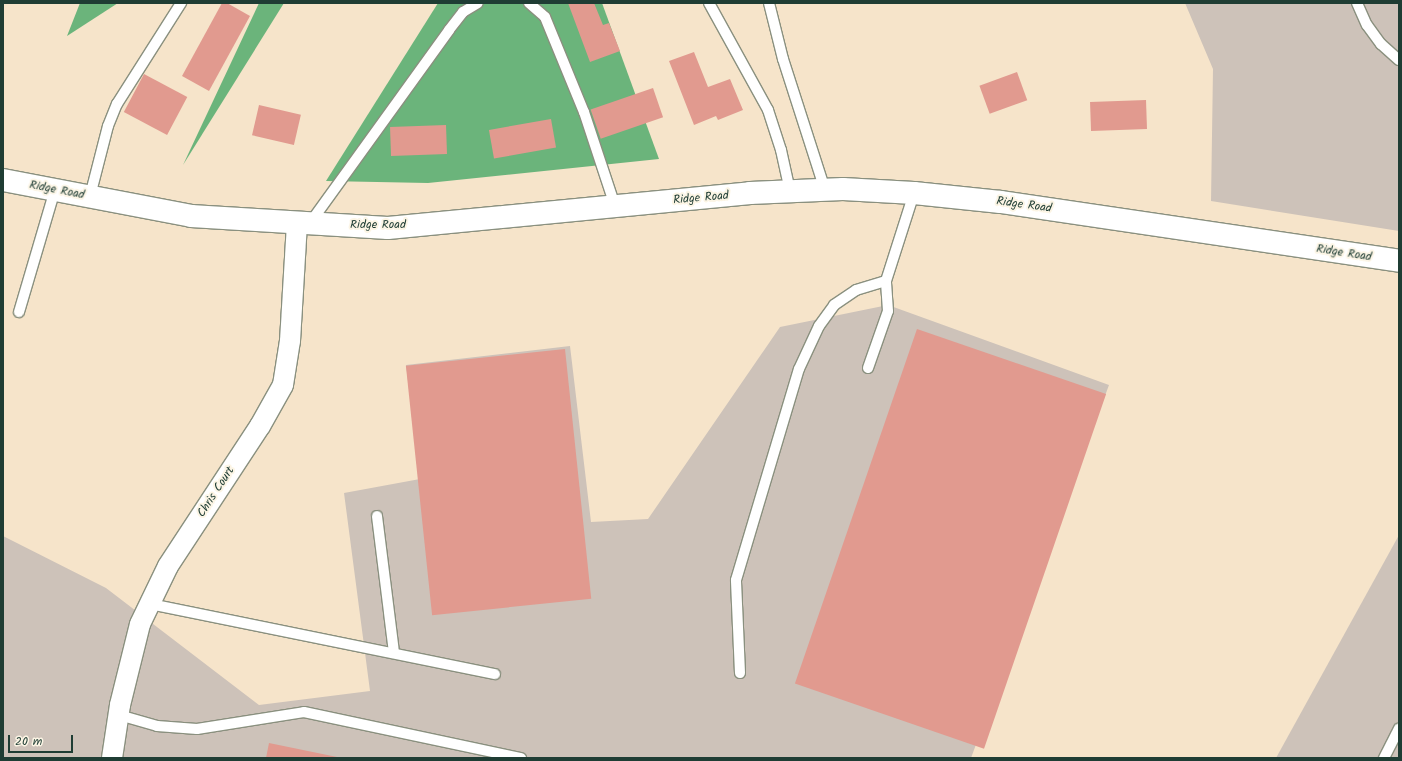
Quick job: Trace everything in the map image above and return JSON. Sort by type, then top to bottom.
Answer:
[{"type":"street","name":"Ridge Road","points":[[3,180],[191,216],[388,228],[790,191],[825,190],[914,192],[1001,202],[1399,261]]},
{"type":"street","name":"Chris Court","points":[[112,758],[119,714],[140,624],[168,566],[283,385],[290,341],[304,223]]},
{"type":"lane","points":[[90,196],[108,126],[117,104],[180,3]]},
{"type":"lane","points":[[304,223],[463,12],[478,3]]},
{"type":"lane","points":[[529,3],[545,17],[584,112],[615,206]]},
{"type":"lane","points":[[709,3],[768,110],[781,150],[790,191]]},
{"type":"lane","points":[[770,3],[783,59],[825,190]]},
{"type":"lane","points":[[1357,3],[1367,25],[1381,44],[1399,60]]},
{"type":"lane","points":[[19,312],[55,190]]},
{"type":"lane","points":[[868,368],[888,311],[886,281],[914,192]]},
{"type":"lane","points":[[740,673],[736,580],[799,369],[820,326],[834,305],[856,290],[886,281]]},
{"type":"lane","points":[[377,516],[394,653]]},
{"type":"lane","points":[[150,604],[495,674]]},
{"type":"lane","points":[[119,714],[157,726],[197,729],[304,712],[521,758]]},
{"type":"lane","points":[[1384,758],[1399,729]]},
{"type":"shaded area","points":[[1185,3],[1399,3],[1399,231],[1211,201],[1213,69]]},
{"type":"shaded area","points":[[888,305],[1109,385],[971,758],[3,758],[3,536],[106,588],[259,705],[370,691],[344,493],[420,479],[406,365],[570,346],[591,522],[648,519],[780,327]]},
{"type":"shaded area","points":[[1399,535],[1399,758],[1276,758]]},
{"type":"green space","points":[[80,3],[118,3],[67,36]]},
{"type":"green space","points":[[259,3],[284,3],[183,165]]},
{"type":"green space","points":[[438,3],[602,3],[659,159],[428,183],[326,181]]},
{"type":"building","points":[[222,3],[227,3],[250,16],[209,91],[182,76]]},
{"type":"building","points":[[568,3],[594,3],[603,25],[609,23],[620,51],[590,62]]},
{"type":"building","points":[[694,52],[708,87],[730,79],[743,110],[718,120],[716,116],[694,125],[669,61]]},
{"type":"building","points":[[1017,72],[1027,100],[990,114],[979,86]]},
{"type":"building","points":[[144,74],[187,97],[167,135],[124,112]]},
{"type":"building","points":[[653,88],[663,117],[601,139],[591,109]]},
{"type":"building","points":[[1146,100],[1147,129],[1091,131],[1090,102]]},
{"type":"building","points":[[259,105],[301,115],[294,145],[252,135]]},
{"type":"building","points":[[551,119],[556,148],[494,158],[489,130]]},
{"type":"building","points":[[446,125],[447,154],[391,156],[390,127]]},
{"type":"building","points":[[917,329],[1106,394],[984,749],[795,684]]},
{"type":"building","points":[[565,349],[591,599],[432,615],[406,366]]},
{"type":"building","points":[[269,743],[337,757],[337,758],[266,758]]}]
